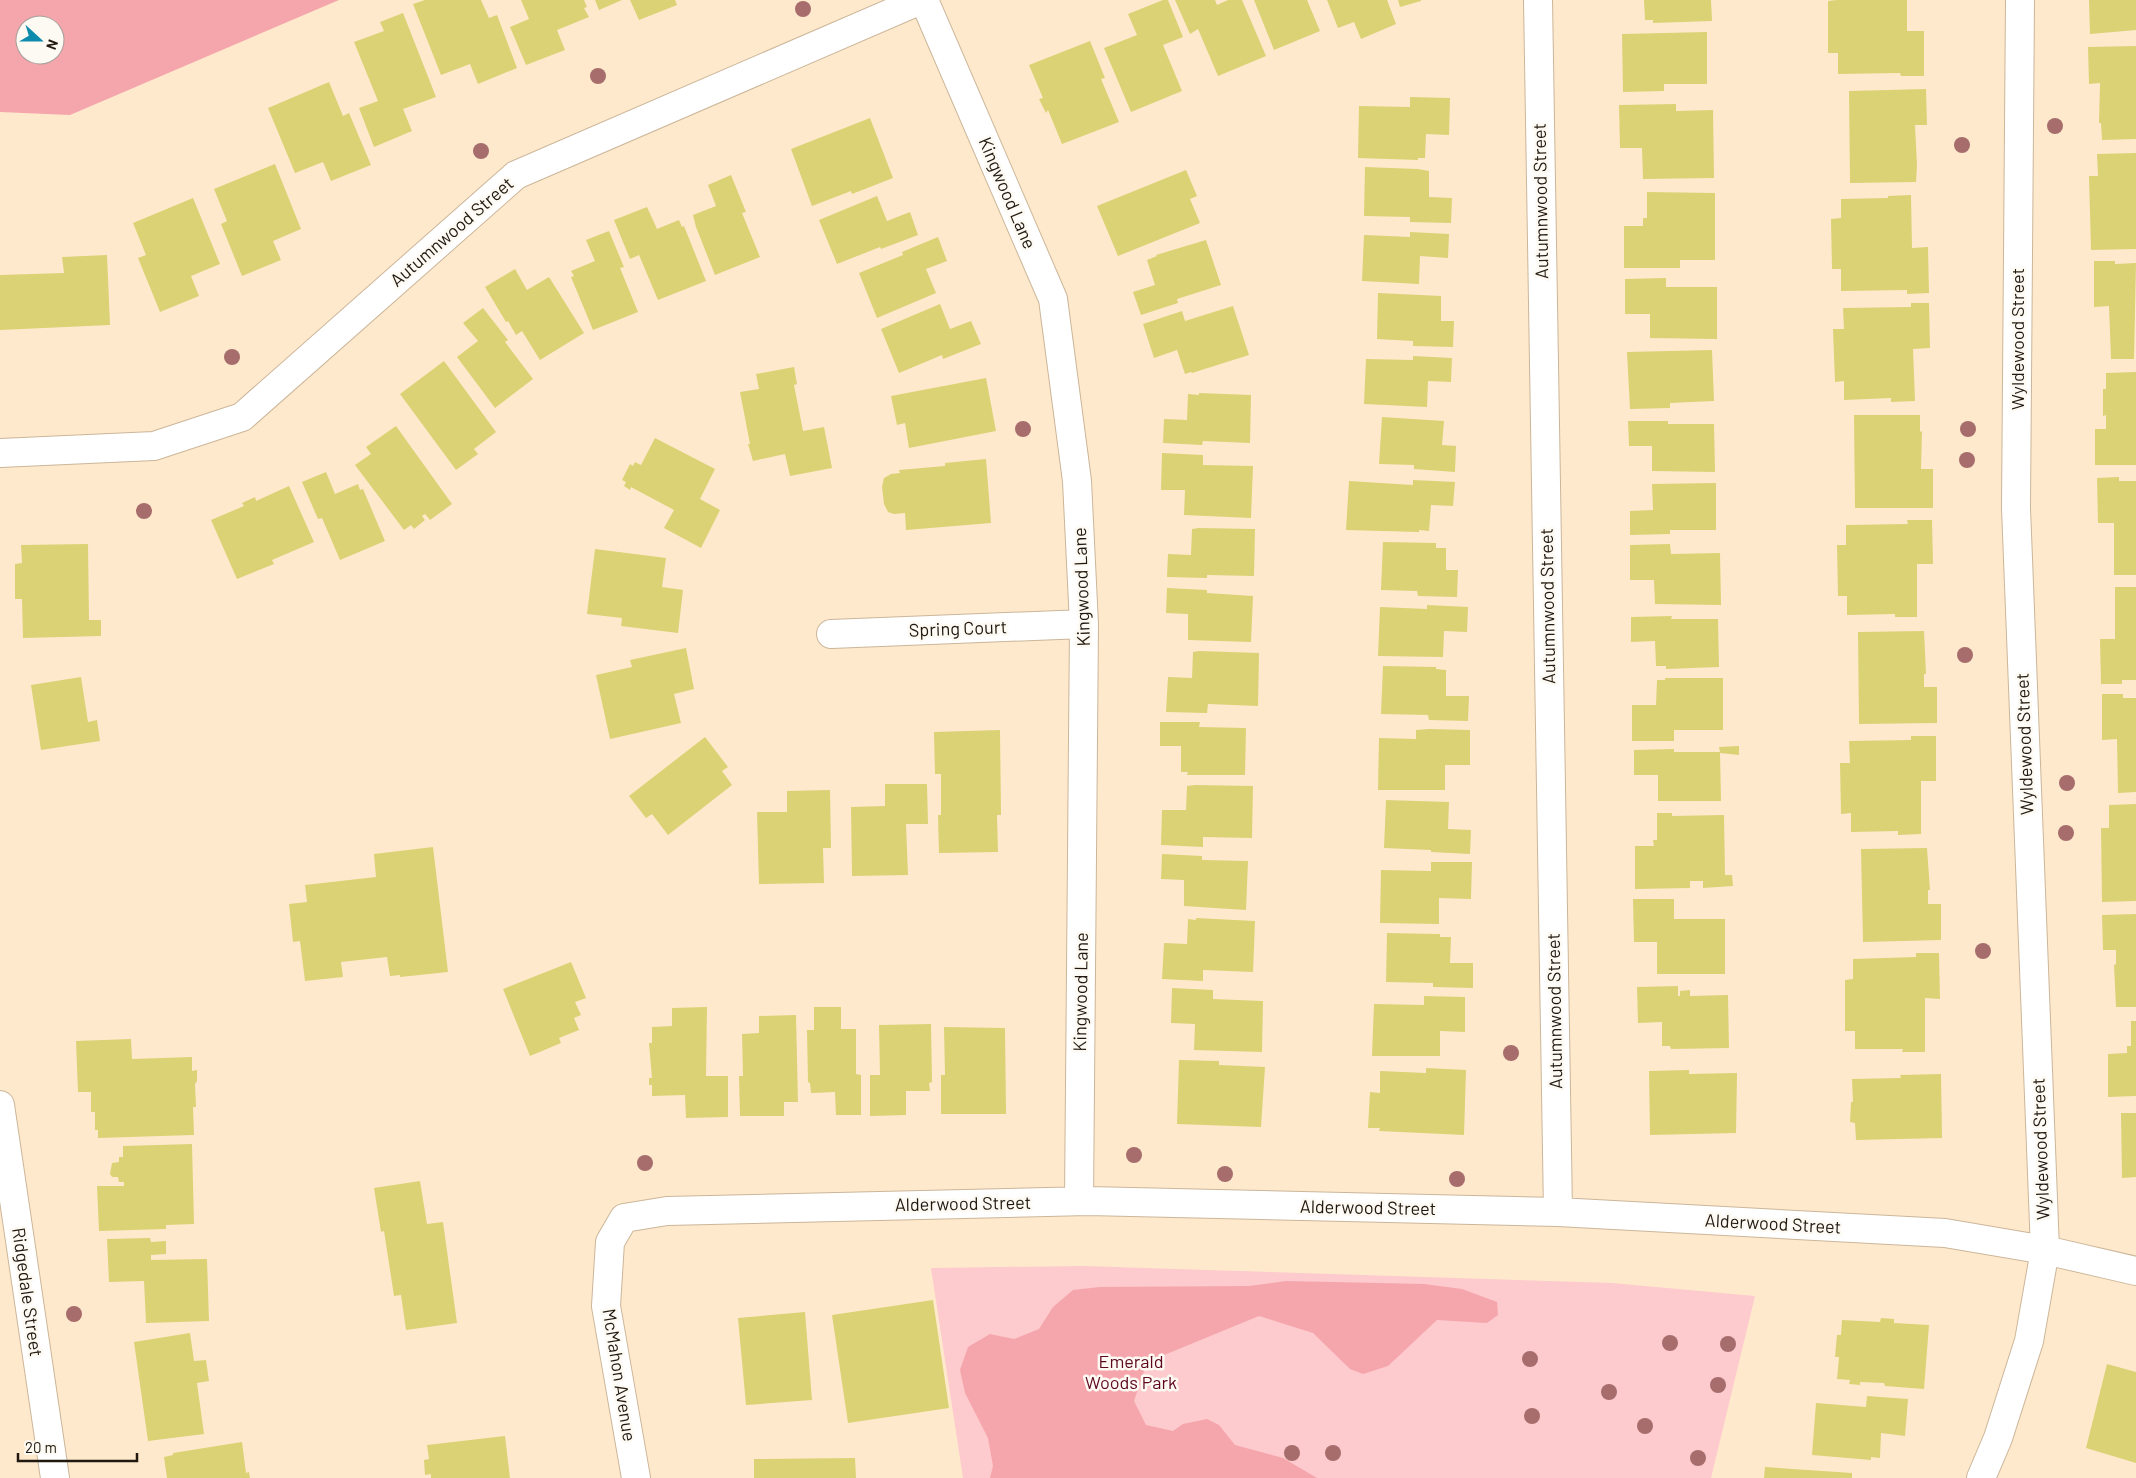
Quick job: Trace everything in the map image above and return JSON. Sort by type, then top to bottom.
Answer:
[{"type":"street","name":"Autumnwood Street","points":[[0,453],[154,446],[242,417],[516,175],[922,0]]},
{"type":"street","name":"Kingwood Lane","points":[[922,0],[1053,299],[1077,481],[1084,624],[1078,1202]]},
{"type":"street","name":"Autumnwood Street","points":[[1538,0],[1558,1212]]},
{"type":"street","name":"Wyldewood Street","points":[[1981,1478],[1998,1438],[2029,1341],[2045,1250],[2016,508],[2020,0]]},
{"type":"street","name":"Spring Court","points":[[831,634],[1084,624]]},
{"type":"street","name":"Ridgedale Street","points":[[0,1105],[54,1478]]},
{"type":"street","name":"Alderwood Street","points":[[610,1242],[624,1218],[667,1210],[1078,1202],[1558,1212],[1946,1233],[2045,1250],[2136,1271]]},
{"type":"street","name":"McMahon Avenue","points":[[610,1242],[606,1306],[636,1478]]},
{"type":"green space","points":[[0,0],[339,0],[70,115],[0,112]]},
{"type":"green space","name":"Emerald Woods Park","points":[[1083,1266],[1612,1283],[1755,1296],[1711,1478],[963,1478],[931,1268]]},
{"type":"green space","points":[[1286,1281],[1424,1284],[1462,1289],[1497,1302],[1498,1315],[1487,1323],[1437,1320],[1388,1366],[1363,1374],[1350,1369],[1313,1333],[1259,1316],[1147,1362],[1134,1401],[1146,1425],[1173,1431],[1183,1424],[1207,1419],[1219,1425],[1235,1445],[1283,1458],[1317,1478],[990,1478],[993,1466],[988,1438],[965,1393],[960,1370],[968,1347],[990,1334],[1014,1339],[1039,1329],[1053,1307],[1073,1290],[1100,1287],[1249,1286]]},
{"type":"building","points":[[425,0],[481,0],[489,18],[497,15],[517,68],[478,84],[470,64],[441,75],[413,4]]},
{"type":"building","points":[[521,0],[584,0],[587,7],[584,8],[589,17],[557,30],[565,50],[526,65],[510,27],[529,19]]},
{"type":"building","points":[[595,0],[622,0],[599,10]]},
{"type":"building","points":[[630,0],[675,0],[677,5],[639,20]]},
{"type":"building","points":[[1163,0],[1168,0],[1183,37],[1163,45],[1182,91],[1131,112],[1104,48],[1137,35],[1128,14]]},
{"type":"building","points":[[1175,0],[1215,0],[1217,5],[1228,0],[1242,0],[1266,56],[1218,76],[1198,29],[1190,34]]},
{"type":"building","points":[[1254,0],[1307,0],[1320,31],[1274,50]]},
{"type":"building","points":[[1327,0],[1387,0],[1396,24],[1361,39],[1354,22],[1338,28]]},
{"type":"building","points":[[1398,0],[1421,0],[1421,1],[1400,7]]},
{"type":"building","points":[[1644,0],[1711,0],[1712,21],[1653,23],[1653,20],[1645,20]]},
{"type":"building","points":[[1907,0],[1907,31],[1924,31],[1924,76],[1901,76],[1900,73],[1838,74],[1838,53],[1828,53],[1828,1]]},
{"type":"building","points":[[2089,0],[2136,0],[2136,30],[2090,34]]},
{"type":"building","points":[[403,13],[436,97],[403,109],[412,131],[374,147],[359,108],[378,101],[354,42],[384,31],[380,22]]},
{"type":"building","points":[[1707,32],[1707,84],[1664,84],[1664,91],[1623,92],[1622,34]]},
{"type":"building","points":[[1090,41],[1105,78],[1101,79],[1119,122],[1062,144],[1048,110],[1046,113],[1039,99],[1043,98],[1029,65]]},
{"type":"building","points":[[2136,46],[2136,139],[2102,140],[2101,123],[2099,123],[2100,83],[2089,84],[2088,47]]},
{"type":"building","points":[[329,82],[343,116],[349,113],[371,165],[331,181],[323,162],[295,173],[268,108]]},
{"type":"building","points":[[1926,89],[1927,125],[1915,125],[1916,182],[1850,183],[1849,91]]},
{"type":"building","points":[[1410,97],[1450,98],[1449,135],[1426,134],[1425,158],[1418,158],[1418,160],[1358,158],[1359,106],[1410,107]]},
{"type":"building","points":[[1676,104],[1676,111],[1713,110],[1714,178],[1643,179],[1642,148],[1620,148],[1619,105]]},
{"type":"building","points":[[870,118],[893,178],[852,194],[851,191],[812,206],[791,149]]},
{"type":"building","points":[[2136,153],[2136,249],[2091,250],[2089,176],[2098,176],[2097,154]]},
{"type":"building","points":[[275,164],[301,229],[273,241],[281,260],[242,276],[221,224],[227,221],[214,189]]},
{"type":"building","points":[[1365,167],[1429,171],[1429,197],[1452,198],[1451,223],[1410,222],[1410,217],[1364,216]]},
{"type":"building","points":[[1186,170],[1197,196],[1190,199],[1200,223],[1118,256],[1097,206]]},
{"type":"building","points":[[731,175],[746,212],[742,213],[760,257],[715,275],[693,215],[716,206],[708,185]]},
{"type":"building","points":[[1647,192],[1715,193],[1715,260],[1680,260],[1680,268],[1624,268],[1624,226],[1643,226],[1643,218],[1647,218]]},
{"type":"building","points":[[1911,195],[1912,248],[1928,247],[1929,293],[1907,294],[1907,290],[1841,291],[1841,269],[1832,269],[1831,219],[1841,218],[1841,199],[1888,198],[1888,196]]},
{"type":"building","points":[[877,196],[887,221],[910,212],[918,235],[881,249],[880,247],[837,264],[819,220]]},
{"type":"building","points":[[193,198],[220,264],[191,276],[199,296],[160,312],[138,258],[146,255],[133,223]]},
{"type":"building","points":[[647,207],[657,229],[679,220],[682,227],[684,226],[706,281],[658,300],[639,255],[630,259],[614,220]]},
{"type":"building","points":[[609,231],[624,267],[620,268],[638,312],[593,330],[571,277],[574,276],[571,271],[595,261],[586,240]]},
{"type":"building","points":[[1410,232],[1449,234],[1448,258],[1420,256],[1419,284],[1362,281],[1364,235],[1410,237]]},
{"type":"building","points":[[938,237],[947,261],[926,269],[936,293],[877,318],[859,273],[903,255],[902,252]]},
{"type":"building","points":[[1206,240],[1221,285],[1177,299],[1178,303],[1141,315],[1133,292],[1155,285],[1147,260],[1156,255]]},
{"type":"building","points":[[107,255],[110,325],[0,330],[0,275],[64,273],[62,257]]},
{"type":"building","points":[[2094,261],[2115,261],[2115,264],[2136,263],[2134,359],[2111,359],[2109,306],[2094,307]]},
{"type":"building","points":[[515,269],[527,290],[549,277],[584,333],[540,360],[522,331],[516,335],[508,321],[506,322],[485,287]]},
{"type":"building","points":[[1666,278],[1666,287],[1717,287],[1717,339],[1650,338],[1650,314],[1625,314],[1625,279]]},
{"type":"building","points":[[1378,293],[1441,296],[1441,321],[1454,321],[1453,347],[1413,346],[1413,341],[1377,339]]},
{"type":"building","points":[[1911,303],[1929,303],[1930,348],[1913,349],[1915,401],[1891,402],[1891,398],[1844,400],[1844,381],[1835,382],[1833,329],[1844,329],[1843,308],[1911,307]]},
{"type":"building","points":[[940,304],[950,329],[971,321],[981,344],[943,359],[942,355],[899,373],[881,329]]},
{"type":"building","points":[[1233,306],[1249,355],[1185,374],[1177,350],[1154,358],[1143,324],[1182,311],[1185,321]]},
{"type":"building","points":[[483,308],[508,340],[505,342],[533,379],[495,408],[457,357],[478,341],[463,323]]},
{"type":"building","points":[[1712,350],[1714,401],[1670,403],[1670,408],[1630,409],[1627,352]]},
{"type":"building","points":[[1413,356],[1452,358],[1451,382],[1428,381],[1427,407],[1364,404],[1366,359],[1413,360]]},
{"type":"building","points":[[444,361],[496,432],[474,449],[478,454],[456,470],[400,394]]},
{"type":"building","points":[[794,367],[797,384],[794,385],[803,431],[824,427],[832,468],[790,476],[785,454],[753,461],[748,444],[750,444],[740,392],[759,389],[756,374]]},
{"type":"building","points":[[2136,372],[2136,465],[2095,465],[2095,429],[2106,429],[2106,415],[2103,416],[2103,389],[2106,389],[2106,373]]},
{"type":"building","points":[[986,378],[996,431],[909,448],[905,423],[897,425],[891,396]]},
{"type":"building","points":[[1199,393],[1251,395],[1250,443],[1203,441],[1202,445],[1163,443],[1164,419],[1187,420],[1188,394],[1199,395]]},
{"type":"building","points":[[1854,415],[1920,415],[1920,432],[1922,431],[1921,469],[1933,469],[1933,508],[1855,508]]},
{"type":"building","points":[[1382,417],[1444,421],[1442,445],[1456,446],[1455,472],[1414,469],[1414,465],[1379,464]]},
{"type":"building","points":[[1628,421],[1668,421],[1668,424],[1714,424],[1715,472],[1652,471],[1652,446],[1629,446]]},
{"type":"building","points":[[396,426],[452,504],[430,520],[425,514],[422,516],[425,520],[414,529],[411,525],[404,530],[355,465],[371,454],[366,447]]},
{"type":"building","points":[[655,438],[715,469],[700,499],[720,510],[701,548],[664,528],[674,510],[631,487],[630,490],[624,486],[626,482],[622,480],[630,464],[633,466],[635,462],[641,465]]},
{"type":"building","points":[[1162,453],[1203,455],[1203,465],[1253,466],[1251,518],[1184,515],[1185,490],[1161,490]]},
{"type":"building","points":[[986,459],[991,523],[906,530],[905,513],[894,514],[888,512],[884,504],[882,487],[884,478],[891,474],[900,473],[899,470],[945,466],[945,463]]},
{"type":"building","points":[[326,472],[335,494],[358,484],[360,490],[363,489],[385,541],[340,560],[322,518],[318,519],[302,482]]},
{"type":"building","points":[[2119,477],[2119,481],[2136,481],[2136,575],[2114,575],[2114,523],[2098,523],[2097,478]]},
{"type":"building","points":[[1413,480],[1455,482],[1453,506],[1431,505],[1429,531],[1346,530],[1349,481],[1413,485]]},
{"type":"building","points":[[1716,483],[1716,530],[1670,530],[1670,534],[1630,535],[1630,511],[1653,510],[1652,484]]},
{"type":"building","points":[[289,486],[314,542],[272,560],[274,564],[237,579],[211,520],[244,506],[242,503],[255,497],[256,501]]},
{"type":"building","points":[[1907,520],[1932,520],[1933,564],[1917,564],[1917,617],[1895,617],[1895,614],[1847,615],[1847,596],[1838,596],[1837,545],[1846,545],[1846,525],[1908,524]]},
{"type":"building","points":[[1192,529],[1255,529],[1254,576],[1207,575],[1207,578],[1167,577],[1168,554],[1191,555]]},
{"type":"building","points":[[1383,542],[1436,543],[1436,548],[1446,548],[1446,570],[1458,570],[1457,597],[1418,596],[1417,591],[1381,590]]},
{"type":"building","points":[[88,544],[89,620],[101,620],[101,636],[23,638],[22,599],[15,599],[15,564],[22,563],[21,545]]},
{"type":"building","points":[[1670,544],[1671,554],[1720,553],[1721,605],[1655,604],[1654,580],[1630,580],[1630,545]]},
{"type":"building","points":[[595,549],[666,558],[662,587],[683,590],[678,633],[621,626],[622,618],[587,614]]},
{"type":"building","points":[[2115,587],[2136,587],[2136,680],[2122,680],[2122,684],[2101,684],[2100,639],[2115,639]]},
{"type":"building","points":[[1167,588],[1207,590],[1207,593],[1253,596],[1251,642],[1188,640],[1188,614],[1166,613]]},
{"type":"building","points":[[1427,605],[1468,607],[1467,632],[1444,631],[1443,657],[1378,656],[1380,607],[1427,609]]},
{"type":"building","points":[[1672,616],[1671,619],[1718,619],[1719,667],[1666,669],[1666,666],[1656,666],[1655,641],[1631,642],[1631,617]]},
{"type":"building","points":[[1924,631],[1926,674],[1924,674],[1924,687],[1937,687],[1937,723],[1859,724],[1858,632]]},
{"type":"building","points":[[686,648],[694,689],[674,694],[681,723],[610,739],[596,675],[632,667],[630,660]]},
{"type":"building","points":[[1193,652],[1259,653],[1258,706],[1208,704],[1207,713],[1166,712],[1168,677],[1192,678]]},
{"type":"building","points":[[1383,666],[1436,667],[1436,669],[1446,670],[1446,696],[1469,696],[1468,721],[1429,720],[1428,715],[1381,714]]},
{"type":"building","points":[[81,677],[88,722],[97,720],[100,741],[41,750],[31,685]]},
{"type":"building","points":[[1665,678],[1723,678],[1723,730],[1674,730],[1674,741],[1632,741],[1632,705],[1656,705],[1657,680],[1665,680]]},
{"type":"building","points":[[2102,694],[2123,694],[2123,698],[2136,698],[2136,792],[2118,793],[2117,739],[2102,740]]},
{"type":"building","points":[[1160,722],[1200,722],[1199,727],[1246,728],[1245,775],[1187,775],[1188,772],[1181,772],[1181,746],[1160,746]]},
{"type":"building","points":[[1000,730],[1001,815],[997,815],[998,852],[939,853],[938,815],[941,815],[941,774],[935,774],[934,732]]},
{"type":"building","points":[[1416,730],[1470,730],[1470,765],[1445,765],[1445,790],[1378,790],[1379,738],[1416,739]]},
{"type":"building","points":[[1911,736],[1936,736],[1936,781],[1921,781],[1921,834],[1898,835],[1898,831],[1851,832],[1851,813],[1841,814],[1840,763],[1850,763],[1849,741],[1911,740]]},
{"type":"building","points":[[705,737],[728,767],[722,771],[732,785],[668,835],[652,814],[646,818],[629,796]]},
{"type":"building","points":[[1739,746],[1739,755],[1720,753],[1721,801],[1658,801],[1658,775],[1634,775],[1634,750],[1674,749],[1674,752],[1720,752],[1719,747]]},
{"type":"building","points":[[885,784],[927,784],[928,824],[906,824],[908,875],[852,876],[851,807],[885,806]]},
{"type":"building","points":[[1187,786],[1253,786],[1252,838],[1203,837],[1203,847],[1161,845],[1162,810],[1186,810]]},
{"type":"building","points":[[830,790],[831,848],[823,848],[824,883],[759,884],[757,812],[787,812],[787,791]]},
{"type":"building","points":[[1386,800],[1449,802],[1448,829],[1471,830],[1470,854],[1384,848]]},
{"type":"building","points":[[2136,804],[2136,901],[2102,902],[2101,828],[2109,828],[2109,805]]},
{"type":"building","points":[[1657,813],[1672,813],[1672,816],[1724,815],[1725,875],[1732,875],[1733,886],[1703,888],[1703,881],[1690,881],[1690,888],[1635,889],[1635,846],[1654,846],[1653,840],[1657,840]]},
{"type":"building","points":[[433,847],[448,972],[400,977],[400,975],[390,976],[387,957],[341,962],[343,977],[305,981],[300,941],[293,942],[289,904],[307,902],[305,885],[376,877],[374,854]]},
{"type":"building","points":[[1927,848],[1930,890],[1928,890],[1928,904],[1941,904],[1941,940],[1863,942],[1861,849]]},
{"type":"building","points":[[1162,854],[1202,856],[1202,860],[1248,861],[1246,910],[1184,906],[1184,880],[1161,879]]},
{"type":"building","points":[[1431,862],[1472,862],[1471,899],[1439,898],[1439,924],[1380,923],[1381,870],[1431,871]]},
{"type":"building","points":[[1633,899],[1674,899],[1674,919],[1725,919],[1725,974],[1657,974],[1657,942],[1634,942]]},
{"type":"building","points":[[2136,914],[2136,1007],[2116,1007],[2114,965],[2116,964],[2116,950],[2103,950],[2102,915]]},
{"type":"building","points":[[1196,918],[1255,921],[1253,972],[1203,970],[1203,981],[1162,979],[1164,943],[1187,944],[1188,919],[1196,920]]},
{"type":"building","points":[[1387,933],[1440,934],[1440,937],[1451,937],[1450,963],[1473,963],[1473,988],[1433,987],[1433,983],[1386,982]]},
{"type":"building","points":[[1916,953],[1939,953],[1940,999],[1925,998],[1925,1052],[1902,1052],[1903,1049],[1855,1049],[1855,1031],[1845,1031],[1845,980],[1853,979],[1853,959],[1916,957]]},
{"type":"building","points":[[571,962],[586,998],[575,1002],[581,1015],[574,1018],[579,1030],[559,1038],[561,1043],[530,1056],[503,989]]},
{"type":"building","points":[[1678,986],[1678,996],[1680,996],[1680,991],[1690,990],[1690,996],[1728,995],[1729,1048],[1671,1049],[1670,1046],[1662,1046],[1662,1022],[1638,1023],[1637,987]]},
{"type":"building","points":[[1172,988],[1213,990],[1213,999],[1263,1001],[1262,1052],[1194,1050],[1195,1024],[1171,1023]]},
{"type":"building","points":[[1424,996],[1465,997],[1465,1032],[1440,1031],[1440,1056],[1372,1056],[1374,1004],[1424,1005]]},
{"type":"building","points":[[707,1007],[706,1076],[728,1076],[728,1117],[686,1118],[685,1095],[652,1096],[652,1085],[649,1085],[649,1078],[652,1078],[649,1043],[652,1043],[652,1027],[672,1026],[672,1008]]},
{"type":"building","points":[[814,1007],[841,1007],[841,1029],[856,1029],[856,1074],[861,1075],[861,1115],[836,1115],[835,1092],[811,1093],[810,1083],[808,1082],[807,1030],[814,1030]]},
{"type":"building","points":[[796,1015],[798,1102],[784,1102],[784,1116],[740,1116],[739,1076],[743,1076],[742,1034],[759,1033],[759,1016]]},
{"type":"building","points":[[2131,1021],[2136,1021],[2136,1096],[2108,1097],[2108,1054],[2127,1053],[2127,1046],[2131,1046]]},
{"type":"building","points":[[931,1024],[932,1082],[929,1083],[930,1091],[906,1091],[906,1115],[870,1116],[870,1075],[880,1075],[879,1025]]},
{"type":"building","points":[[944,1027],[1005,1028],[1006,1114],[941,1114],[941,1075],[945,1075]]},
{"type":"building","points":[[131,1039],[132,1059],[192,1057],[192,1071],[197,1070],[197,1081],[195,1084],[196,1107],[193,1107],[194,1135],[98,1138],[98,1130],[95,1130],[95,1112],[91,1112],[91,1092],[78,1092],[76,1041]]},
{"type":"building","points":[[1179,1060],[1219,1061],[1219,1065],[1265,1067],[1261,1127],[1177,1124]]},
{"type":"building","points":[[1426,1068],[1466,1070],[1464,1135],[1379,1131],[1380,1128],[1368,1128],[1370,1092],[1380,1093],[1380,1071],[1426,1073]]},
{"type":"building","points":[[1689,1070],[1689,1074],[1737,1073],[1736,1133],[1650,1135],[1649,1071]]},
{"type":"building","points":[[1941,1074],[1942,1138],[1856,1140],[1855,1123],[1850,1122],[1851,1102],[1853,1102],[1852,1079],[1901,1078],[1900,1075]]},
{"type":"building","points":[[2121,1113],[2136,1113],[2136,1177],[2122,1178]]},
{"type":"building","points":[[192,1144],[194,1224],[166,1225],[166,1229],[99,1231],[97,1186],[124,1186],[124,1182],[119,1182],[118,1177],[112,1177],[110,1174],[112,1163],[119,1162],[119,1157],[123,1157],[123,1146]]},
{"type":"building","points":[[420,1181],[427,1224],[443,1222],[457,1323],[406,1330],[401,1295],[394,1296],[384,1231],[381,1232],[374,1188]]},
{"type":"building","points":[[150,1238],[151,1242],[166,1241],[166,1254],[151,1255],[151,1260],[207,1259],[209,1321],[146,1323],[144,1281],[109,1282],[107,1239]]},
{"type":"building","points":[[933,1300],[949,1408],[848,1423],[832,1315]]},
{"type":"building","points":[[805,1312],[812,1400],[746,1405],[738,1318]]},
{"type":"building","points":[[1881,1318],[1894,1319],[1894,1323],[1929,1325],[1924,1389],[1885,1386],[1884,1383],[1860,1382],[1860,1385],[1849,1384],[1850,1380],[1837,1379],[1839,1357],[1835,1357],[1837,1335],[1841,1335],[1842,1320],[1880,1322]]},
{"type":"building","points":[[190,1333],[194,1361],[206,1360],[209,1381],[197,1383],[204,1434],[148,1441],[134,1342]]},
{"type":"building","points":[[2107,1364],[2136,1372],[2136,1463],[2086,1448]]},
{"type":"building","points":[[1867,1396],[1908,1399],[1905,1436],[1881,1433],[1880,1458],[1871,1457],[1871,1460],[1812,1455],[1816,1403],[1866,1407]]},
{"type":"building","points":[[505,1436],[510,1478],[431,1478],[431,1474],[425,1475],[424,1460],[429,1459],[427,1445]]},
{"type":"building","points":[[242,1442],[246,1473],[249,1472],[250,1478],[167,1478],[164,1457],[173,1455],[173,1453]]},
{"type":"building","points":[[855,1458],[856,1478],[754,1478],[754,1459]]},
{"type":"building","points":[[1765,1467],[1852,1473],[1852,1478],[1764,1478]]}]
